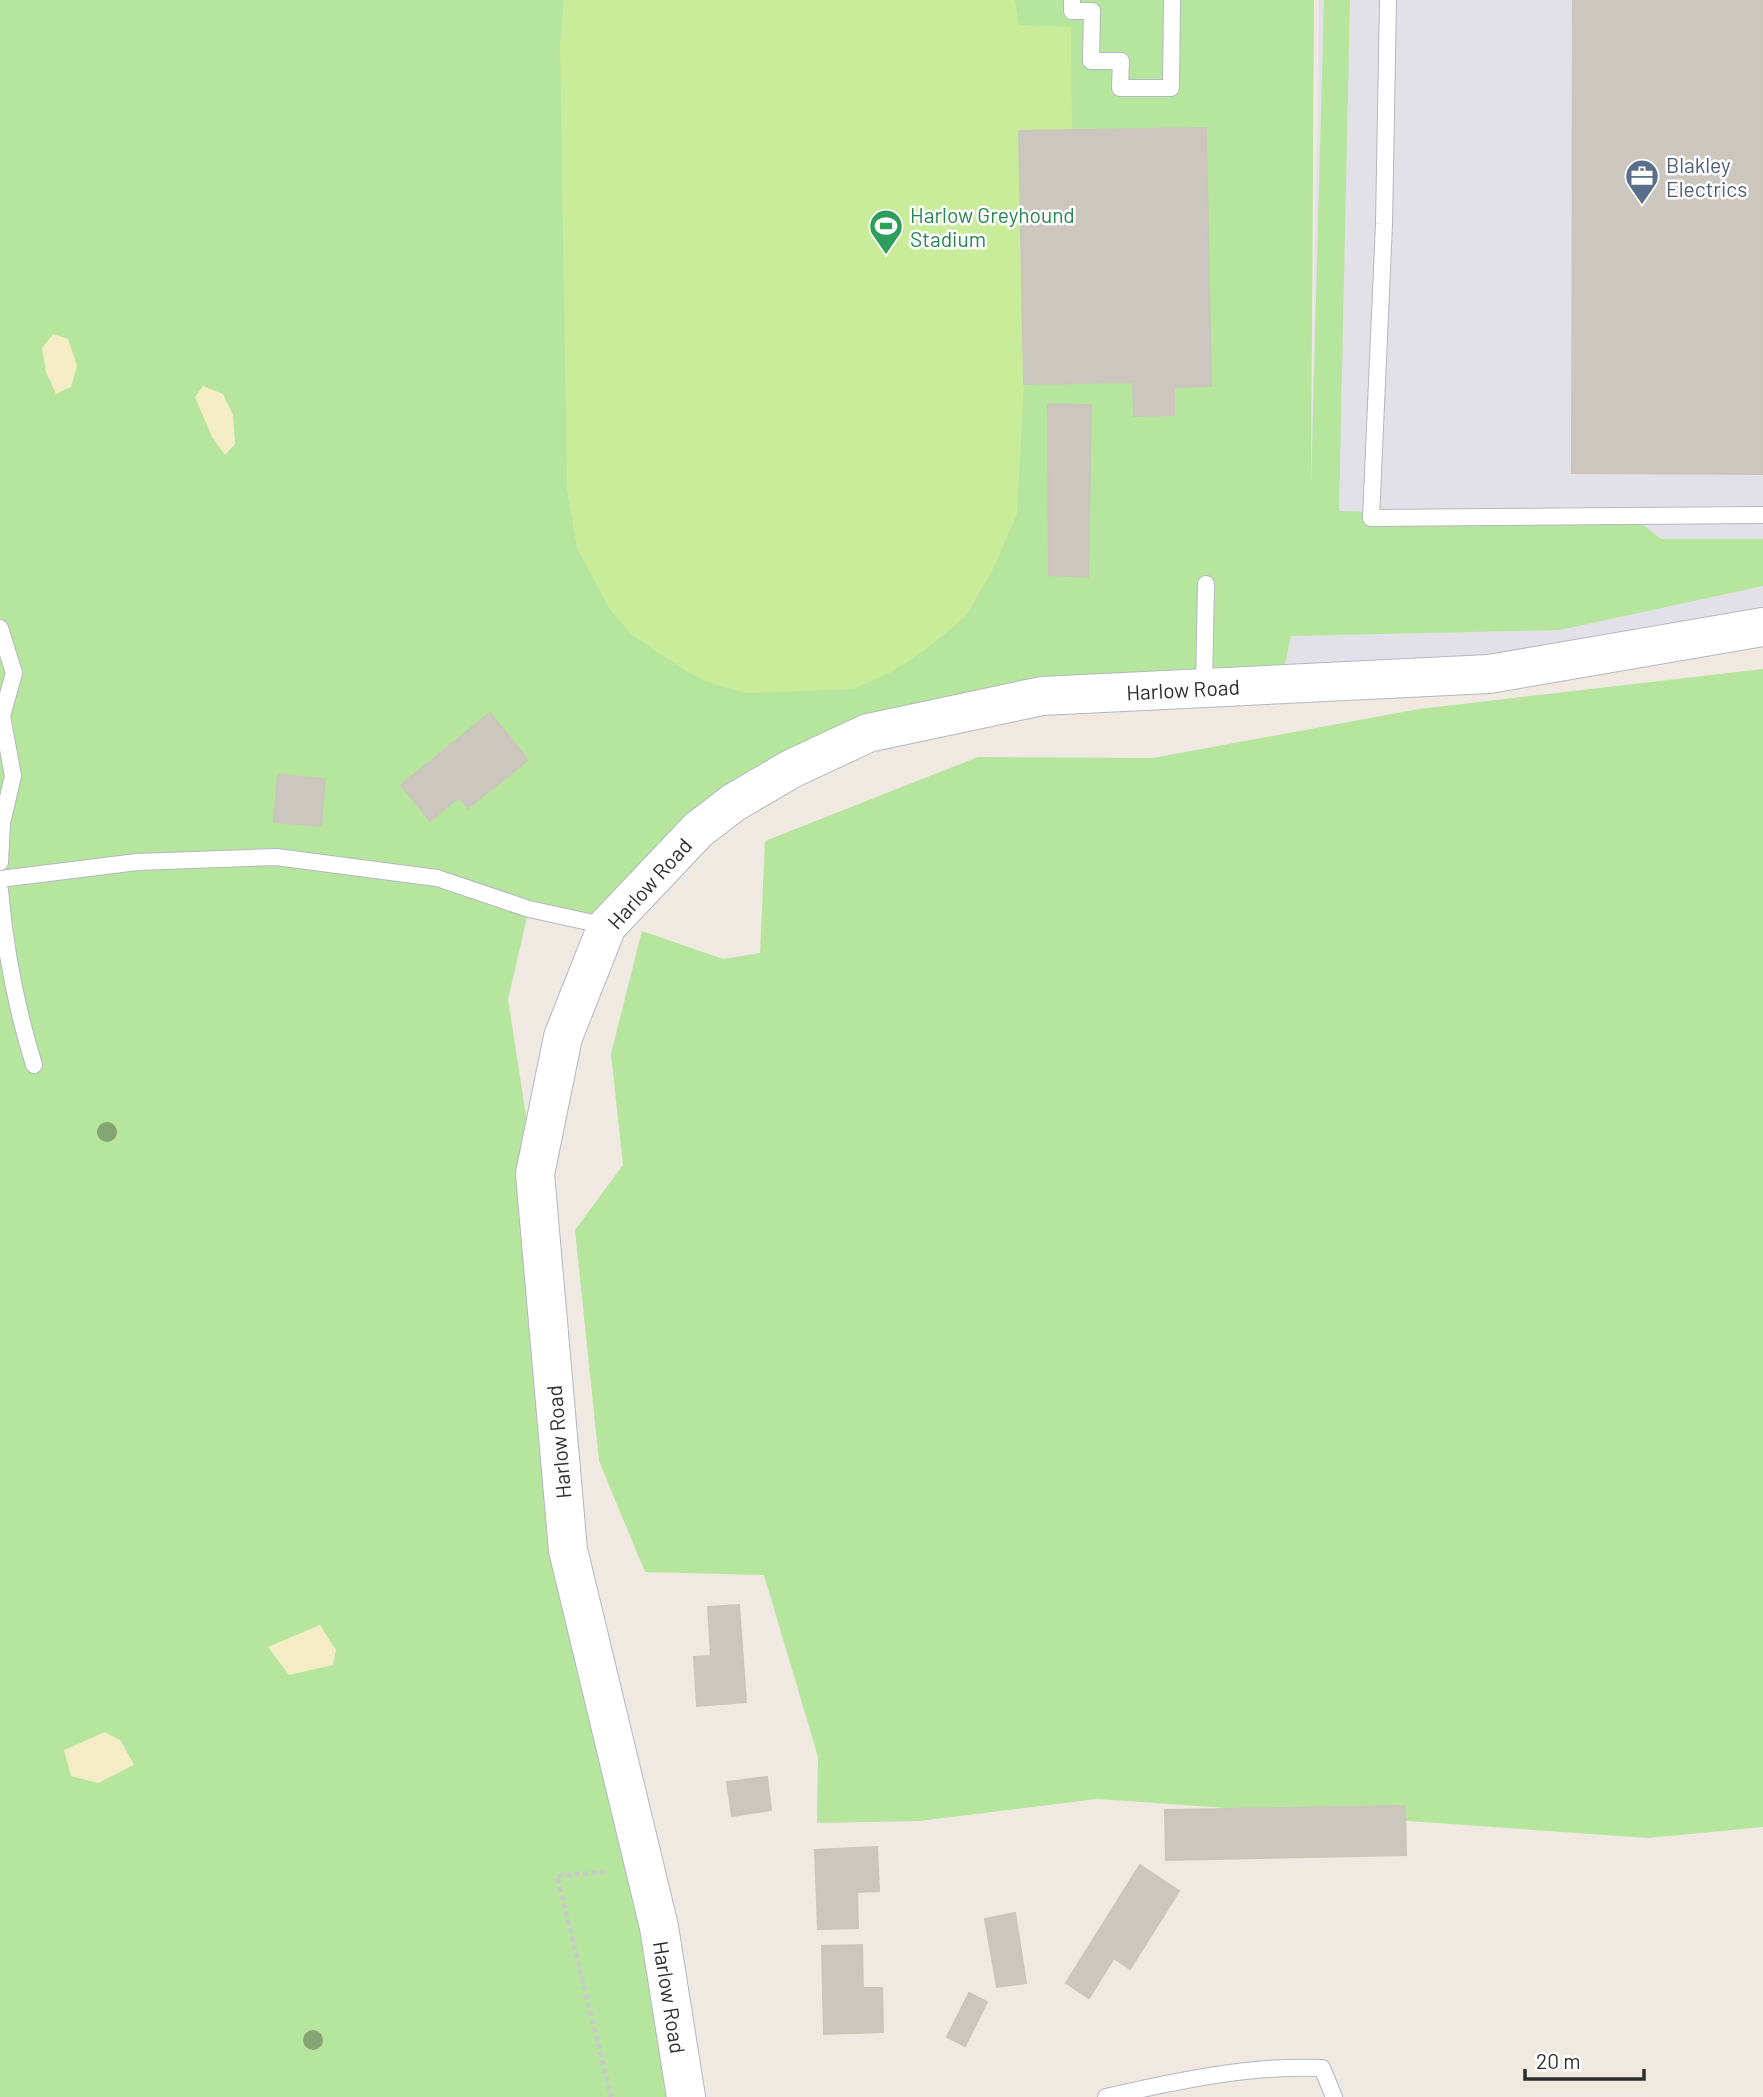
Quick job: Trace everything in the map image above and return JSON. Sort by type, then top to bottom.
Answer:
[{"type":"street","name":"Harlow Road","points":[[686,2097],[659,1927],[568,1550],[535,1174],[563,1037],[607,926],[698,830],[733,803],[791,769],[867,733],[1042,696],[1489,674],[1763,627]]},
{"type":"lane","points":[[1072,0],[1072,11],[1092,11],[1091,61],[1121,61],[1120,88],[1171,88],[1172,0]]},
{"type":"lane","points":[[1388,0],[1384,224],[1371,518],[1763,515]]},
{"type":"lane","points":[[1204,688],[1206,584]]},
{"type":"lane","points":[[0,628],[14,673],[2,716],[13,776],[2,822],[0,862]]},
{"type":"lane","points":[[0,879],[137,862],[276,858],[437,878],[529,909],[607,926]]},
{"type":"lane","points":[[0,890],[5,942],[17,1011],[34,1065]]},
{"type":"lane","points":[[1106,2097],[1155,2085],[1289,2066],[1322,2068],[1334,2097]]},
{"type":"path","points":[[611,2097],[557,1876],[644,1868]]},
{"type":"shaded area","points":[[1319,0],[1763,0],[1763,629],[1281,685],[1310,548]]},
{"type":"green space","points":[[0,0],[1314,0],[1311,488],[1324,0],[1350,0],[1339,511],[1633,517],[1661,539],[1763,539],[1763,586],[1560,630],[1291,636],[1281,685],[1121,692],[791,769],[607,926],[529,909],[508,999],[535,1174],[559,1453],[686,2097],[0,2097]]},
{"type":"green space","name":"Harlow Greyhound Stadium","points":[[564,0],[1015,0],[1019,25],[1071,27],[1072,130],[1206,128],[1211,386],[1174,387],[1174,415],[1134,416],[1133,382],[1024,384],[1017,514],[993,569],[965,617],[925,650],[891,672],[854,689],[745,693],[704,681],[631,634],[609,608],[577,548],[567,489],[560,43]]},
{"type":"green space","points":[[1763,669],[1763,1827],[1648,1838],[1098,1799],[919,1821],[817,1823],[818,1757],[764,1575],[645,1572],[599,1461],[575,1230],[623,1165],[611,1054],[642,931],[723,959],[760,953],[765,841],[978,757],[1153,758],[1419,709]]},
{"type":"sand","points":[[53,334],[68,339],[77,366],[71,387],[56,394],[46,372],[42,348]]},
{"type":"sand","points":[[203,386],[223,394],[233,415],[235,444],[225,455],[212,437],[195,397]]},
{"type":"sand","points":[[320,1625],[336,1650],[333,1665],[289,1675],[268,1647]]},
{"type":"sand","points":[[105,1732],[121,1741],[134,1765],[98,1783],[71,1776],[64,1750]]},
{"type":"building","points":[[1573,0],[1763,0],[1763,474],[1572,473]]},
{"type":"building","points":[[1206,128],[1211,386],[1174,387],[1174,415],[1134,416],[1133,382],[1024,384],[1019,131]]},
{"type":"building","points":[[1048,404],[1091,405],[1088,577],[1049,575]]},
{"type":"building","points":[[490,713],[528,760],[468,808],[459,797],[430,821],[401,785]]},
{"type":"building","points":[[278,775],[325,779],[321,826],[274,822]]},
{"type":"building","points":[[739,1605],[746,1702],[697,1706],[694,1657],[711,1656],[708,1607]]},
{"type":"building","points":[[767,1777],[771,1810],[732,1816],[727,1782]]},
{"type":"building","points":[[1405,1806],[1406,1855],[1166,1860],[1165,1810]]},
{"type":"building","points":[[877,1847],[879,1891],[857,1892],[858,1928],[818,1929],[815,1850]]},
{"type":"building","points":[[1140,1865],[1179,1891],[1130,1969],[1114,1958],[1089,1998],[1066,1983]]},
{"type":"building","points":[[1015,1913],[1026,1983],[997,1987],[985,1919]]},
{"type":"building","points":[[862,1945],[863,1988],[882,1988],[883,2032],[824,2034],[822,1946]]},
{"type":"building","points":[[969,1993],[987,2002],[965,2046],[947,2037]]},
{"type":"place","name":"Blakley Electrics","points":[[1642,206]]},
{"type":"place","name":"Harlow Greyhound Stadium","points":[[886,256]]}]
